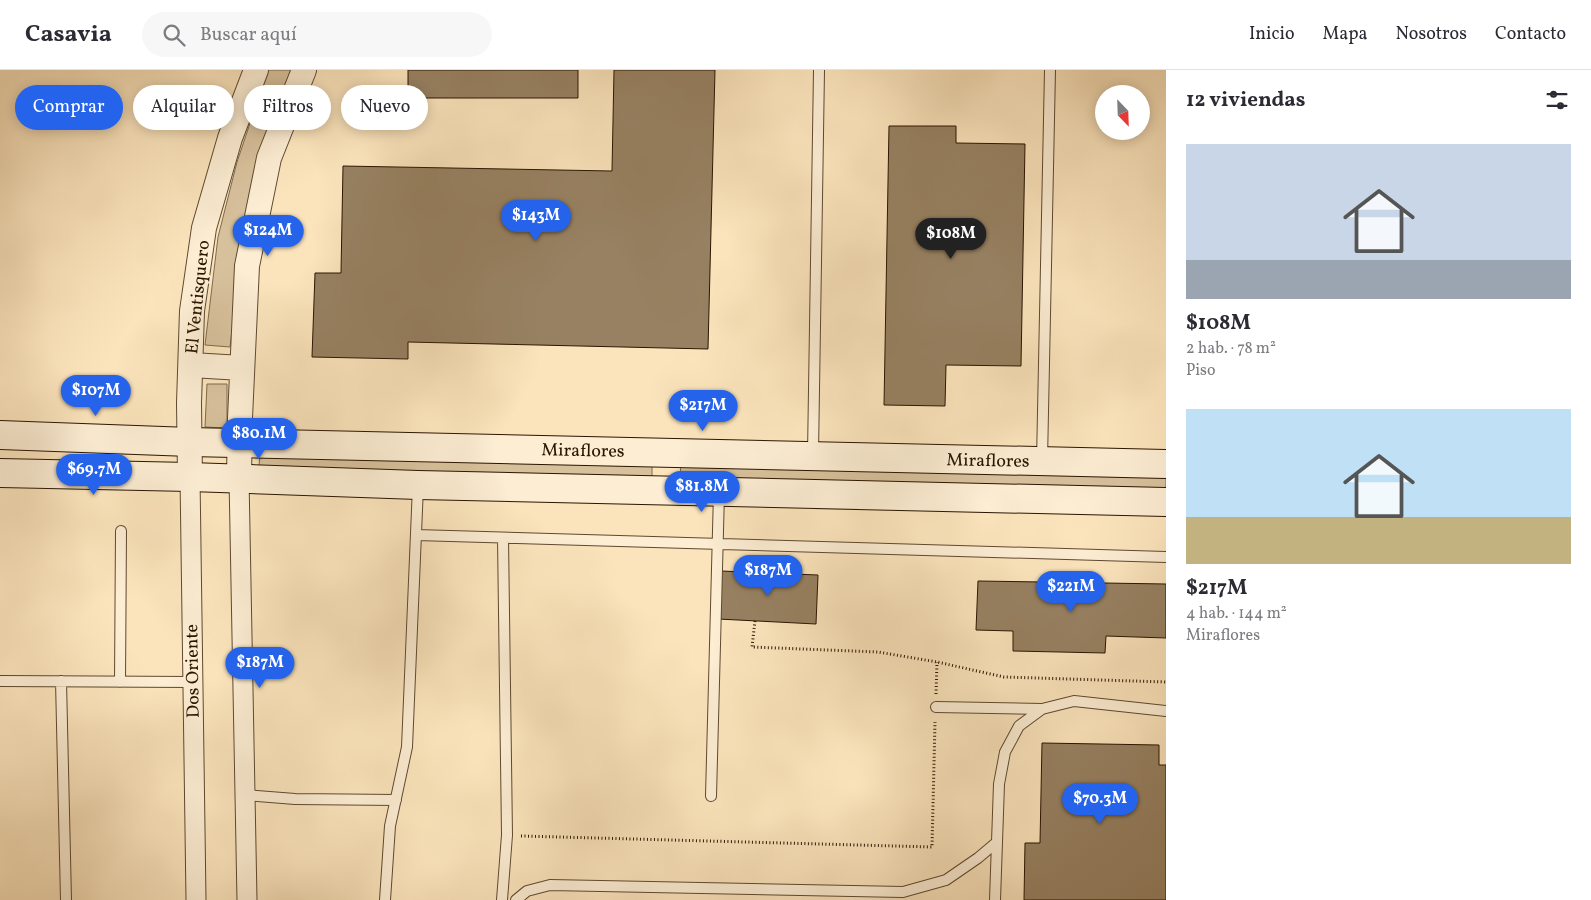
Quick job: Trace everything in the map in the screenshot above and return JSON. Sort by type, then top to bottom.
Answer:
[{"type":"main road","name":"Miraflores","points":[[0,435],[190,442],[1166,464]]},
{"type":"main road","points":[[667,452],[663,464],[664,474],[667,483],[673,491]]},
{"type":"main road","points":[[0,473],[239,478],[418,486],[1166,502]]},
{"type":"street","name":"El Ventisquero","points":[[190,442],[192,310],[204,228],[230,138],[256,70]]},
{"type":"street","points":[[247,900],[239,442],[247,266],[270,158],[304,70]]},
{"type":"street","points":[[191,365],[242,368]]},
{"type":"street","name":"Dos Oriente","points":[[190,442],[196,900]]},
{"type":"lane","points":[[813,456],[819,70]]},
{"type":"lane","points":[[1042,461],[1050,70]]},
{"type":"lane","points":[[385,900],[390,826],[407,747],[418,486]]},
{"type":"lane","points":[[711,796],[719,492]]},
{"type":"lane","points":[[120,531],[120,682]]},
{"type":"lane","points":[[416,535],[1166,557]]},
{"type":"lane","points":[[502,900],[507,835],[503,538]]},
{"type":"lane","points":[[0,681],[192,682]]},
{"type":"lane","points":[[61,681],[66,900]]},
{"type":"lane","points":[[936,707],[1042,709],[1074,701],[1166,711]]},
{"type":"lane","points":[[995,900],[999,784],[1005,752],[1019,726],[1042,709]]},
{"type":"lane","points":[[245,796],[295,799],[396,800]]},
{"type":"lane","points":[[516,900],[527,892],[550,886],[904,892],[946,880],[997,842]]},
{"type":"path","points":[[755,621],[752,647],[878,652],[937,662],[1004,677],[1166,682]]},
{"type":"path","points":[[507,835],[932,847],[937,662]]},
{"type":"shaded area","points":[[268,70],[295,70],[290,85],[263,85]]},
{"type":"shaded area","points":[[248,130],[276,130],[243,238],[230,347],[205,345],[218,237],[237,162]]},
{"type":"shaded area","points":[[207,384],[227,384],[227,428],[205,427]]},
{"type":"shaded area","points":[[260,449],[652,458],[652,477],[259,468]]},
{"type":"shaded area","points":[[681,458],[1166,471],[1166,493],[680,481]]},
{"type":"building","points":[[408,70],[578,70],[578,98],[428,98],[428,85],[408,85]]},
{"type":"building","points":[[614,70],[715,70],[708,349],[408,342],[408,359],[312,357],[315,273],[341,273],[343,166],[612,171]]},
{"type":"building","points":[[889,126],[956,126],[956,143],[1025,144],[1021,366],[946,365],[945,406],[884,405]]},
{"type":"building","points":[[721,571],[818,575],[816,624],[718,619]]},
{"type":"building","points":[[978,581],[1166,584],[1166,638],[1106,636],[1105,653],[1013,651],[1013,631],[976,630]]},
{"type":"building","points":[[1042,743],[1159,745],[1159,765],[1166,765],[1166,900],[1024,900],[1025,843],[1040,843]]}]
